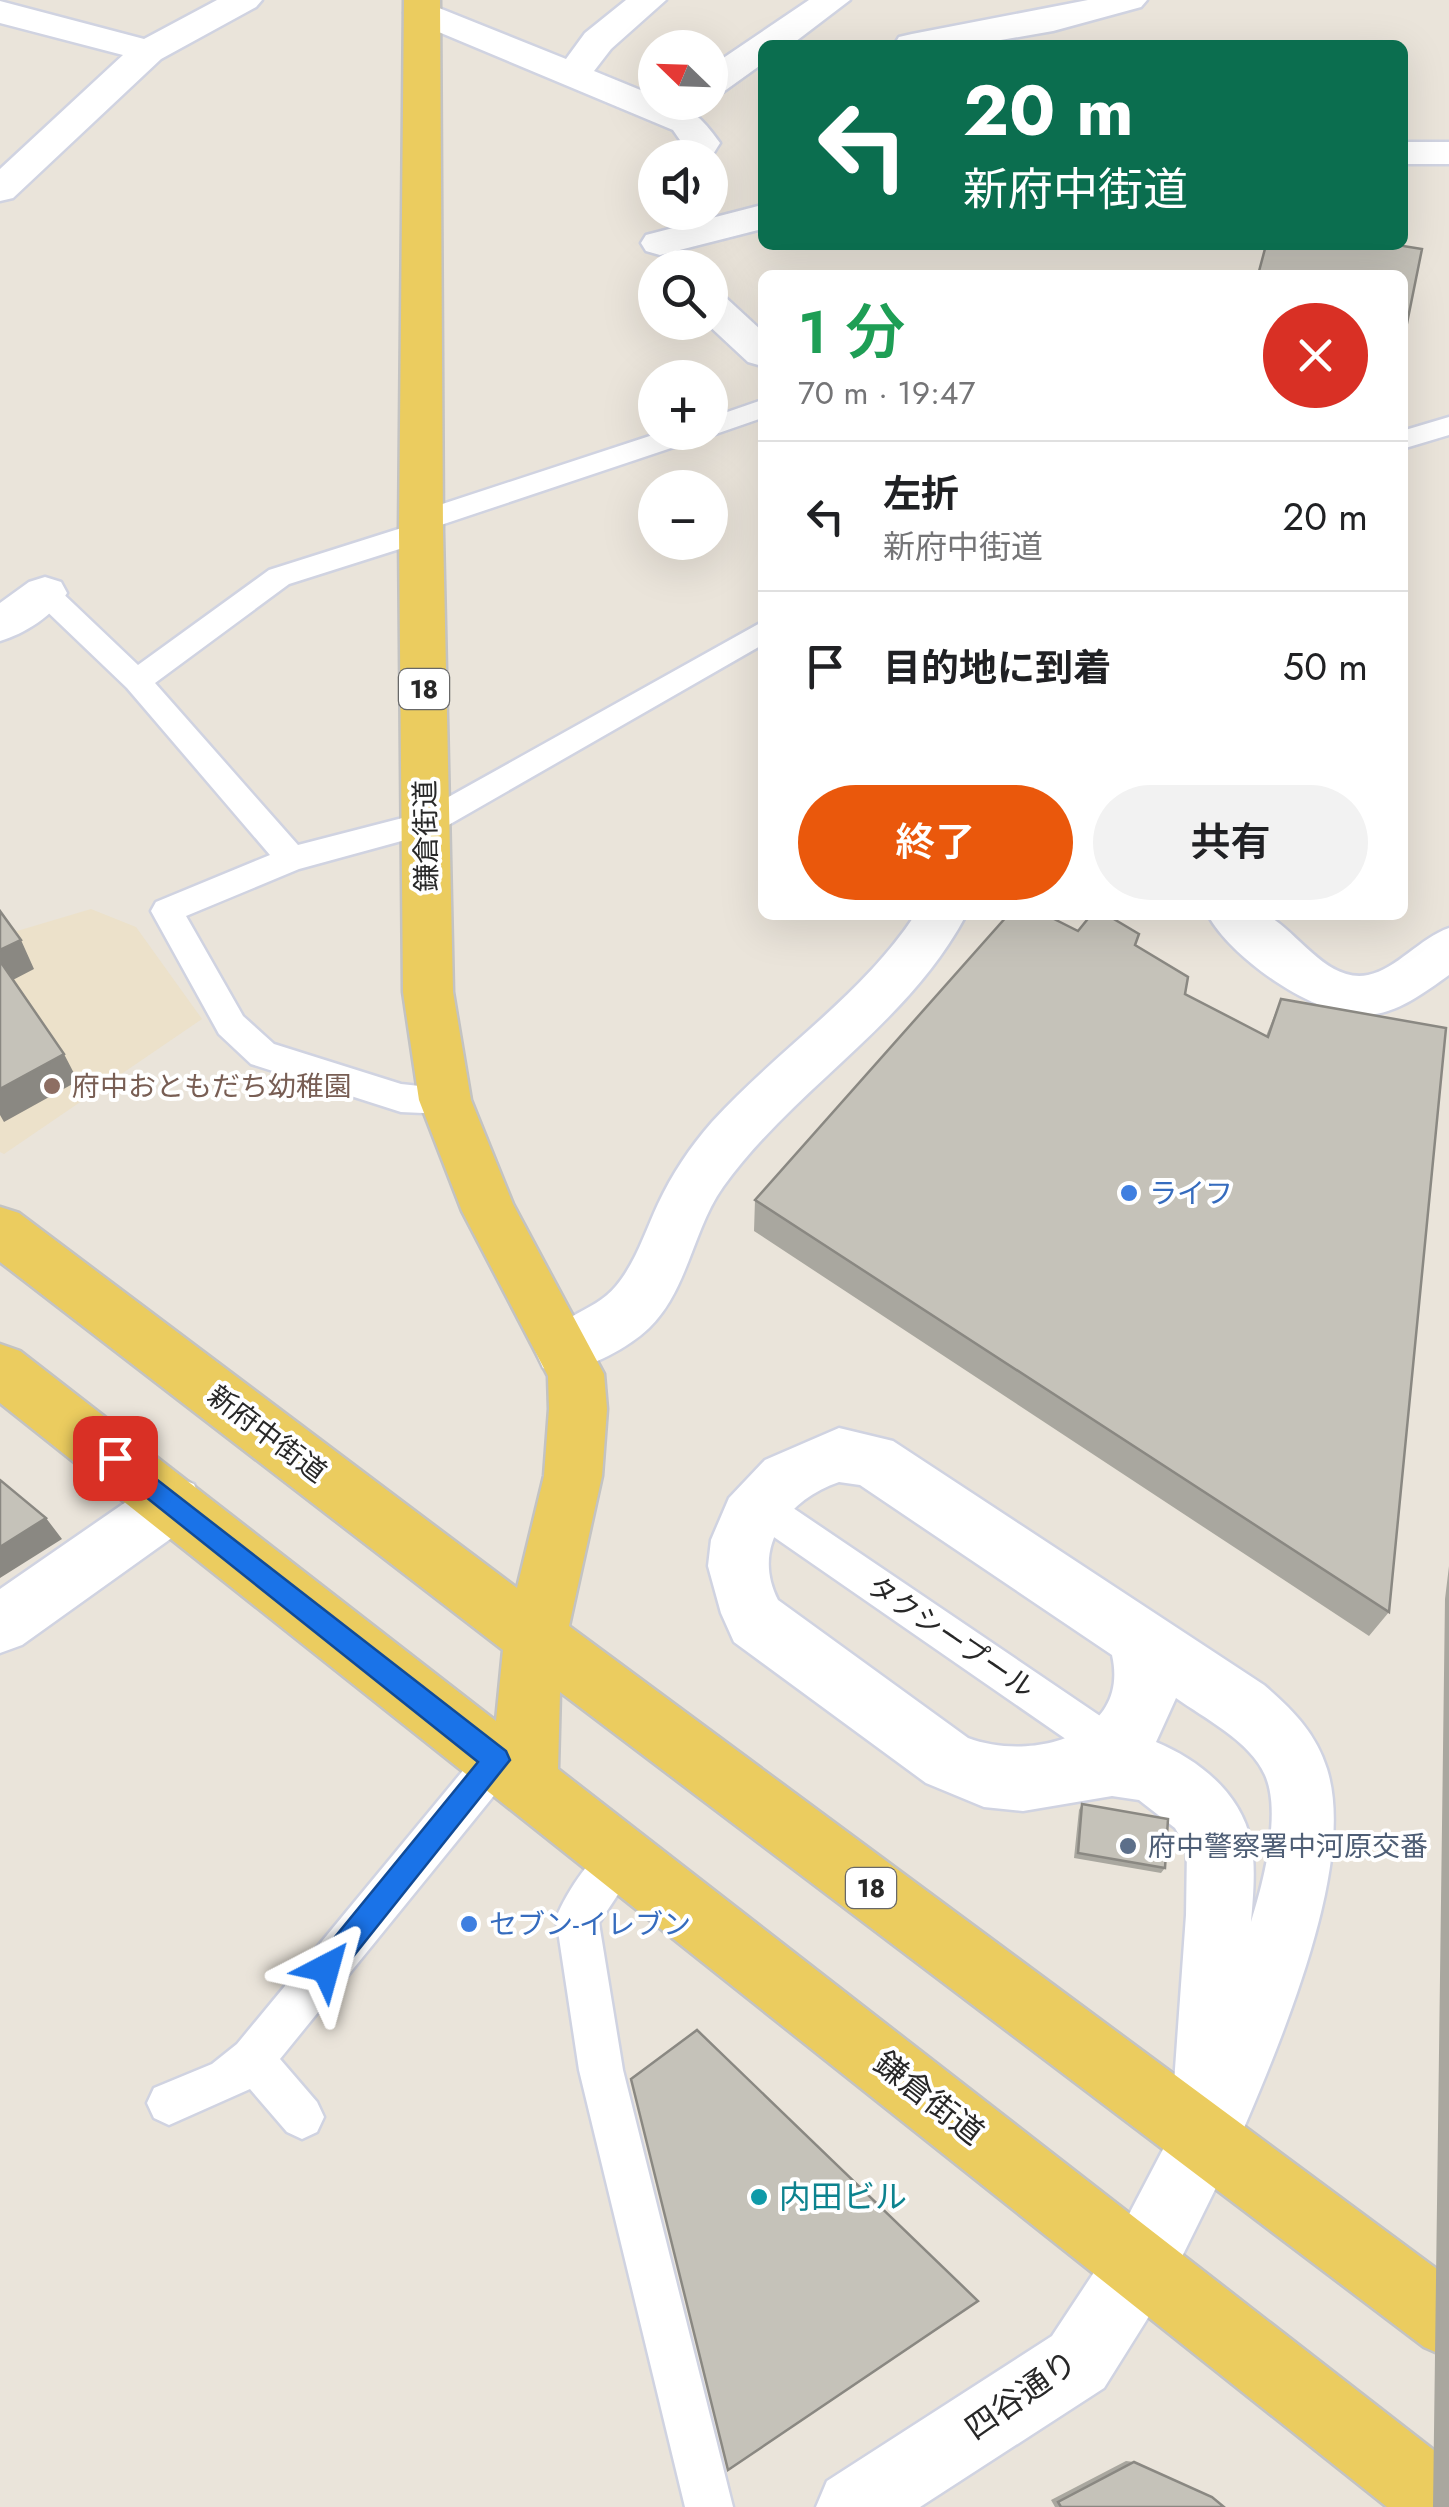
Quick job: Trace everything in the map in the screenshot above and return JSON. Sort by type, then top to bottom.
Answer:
[{"type":"main road","name":"鎌倉街道","points":[[422,6],[422,527],[428,992],[445,1100],[489,1211],[576,1374],[580,1438],[568,1515],[536,1636],[516,1757],[621,1858],[1141,2264],[1424,2498]]},
{"type":"main road","name":"新府中街道","points":[[0,1230],[536,1636]]},
{"type":"main road","points":[[0,1369],[173,1504],[516,1757]]},
{"type":"main road","name":"18","points":[[536,1636],[1449,2322]]},
{"type":"street","points":[[0,190],[148,51],[244,0]]},
{"type":"street","points":[[572,76],[598,41],[648,0]]},
{"type":"street","points":[[774,40],[832,0]]},
{"type":"street","points":[[940,40],[1053,20],[1130,0]]},
{"type":"street","points":[[422,6],[572,76],[638,97]]},
{"type":"street","points":[[0,12],[148,51]]},
{"type":"street","points":[[734,73],[758,52]]},
{"type":"street","points":[[1408,153],[1449,153]]},
{"type":"street","points":[[667,241],[758,218]]},
{"type":"street","points":[[728,322],[758,349]]},
{"type":"street","points":[[0,624],[45,593]]},
{"type":"street","points":[[563,1350],[634,1306],[703,1172],[730,1139],[882,994],[924,948],[939,920]]},
{"type":"street","points":[[1239,920],[1326,988],[1371,995],[1449,948]]},
{"type":"street","name":"四谷通り","points":[[758,1505],[782,1480],[808,1463],[839,1455],[872,1460],[1135,1635],[1272,1732],[1296,1770],[1304,1814],[1301,1862],[1284,1924],[1206,2139],[1141,2264],[1078,2362],[854,2507]]},
{"type":"street","points":[[0,1624],[173,1504]]},
{"type":"street","points":[[758,1505],[744,1526],[735,1567],[741,1598],[756,1621],[948,1762],[984,1776],[1023,1778],[1111,1762],[1174,1784],[1198,1804],[1219,1842],[1219,1915],[1206,2139]]},
{"type":"street","points":[[1111,1762],[1145,1700],[1149,1678],[1146,1657],[1135,1635]]},
{"type":"lane","points":[[728,420],[758,410]]},
{"type":"lane","points":[[1408,438],[1449,426]]},
{"type":"lane","points":[[137,681],[278,578],[641,450]]},
{"type":"lane","points":[[45,593],[137,681],[292,859]]},
{"type":"lane","points":[[445,1100],[402,1098],[262,1054],[231,1025],[167,911],[292,859],[427,823],[758,634]]},
{"type":"lane","name":"タクシープール","points":[[758,1505],[1111,1762]]},
{"type":"lane","points":[[169,2103],[227,2080],[252,2059],[516,1757]]},
{"type":"lane","points":[[621,1858],[577,1918],[601,2070],[709,2507]]},
{"type":"lane","points":[[252,2059],[302,2116]]},
{"type":"shaded area","name":"府中おともだち幼稚園","points":[[91,909],[136,927],[202,1019],[4,1154],[0,1152],[0,917],[17,931]]},
{"type":"building","points":[[1422,249],[1408,318],[1408,270],[1259,270],[1265,250]]},
{"type":"building","points":[[0,911],[21,940],[0,950]]},
{"type":"building","points":[[1004,920],[1056,920],[1078,931],[1087,920],[1115,920],[1139,934],[1135,945],[1188,977],[1185,994],[1268,1037],[1281,999],[1446,1028],[1389,1612],[755,1200]]},
{"type":"building","points":[[0,961],[64,1054],[0,1089]]},
{"type":"building","points":[[0,1480],[46,1518],[0,1547]]},
{"type":"building","points":[[1082,1804],[1168,1819],[1165,1868],[1078,1853]]},
{"type":"building","name":"内田ビル","points":[[697,2030],[978,2301],[728,2470],[631,2079]]},
{"type":"building","points":[[1134,2462],[1212,2497],[1224,2507],[1061,2507],[1058,2502]]},
{"type":"place","name":"府中おともだち幼稚園","points":[[52,1086]]},
{"type":"place","name":"ライフ","points":[[1129,1193]]},
{"type":"place","name":"府中警察署中河原交番","points":[[1128,1846]]},
{"type":"place","name":"セブン-イレブン","points":[[469,1924]]},
{"type":"place","name":"内田ビル","points":[[759,2197]]},
{"type":"route","points":[[115,1458],[496,1760],[326,1968]]}]
